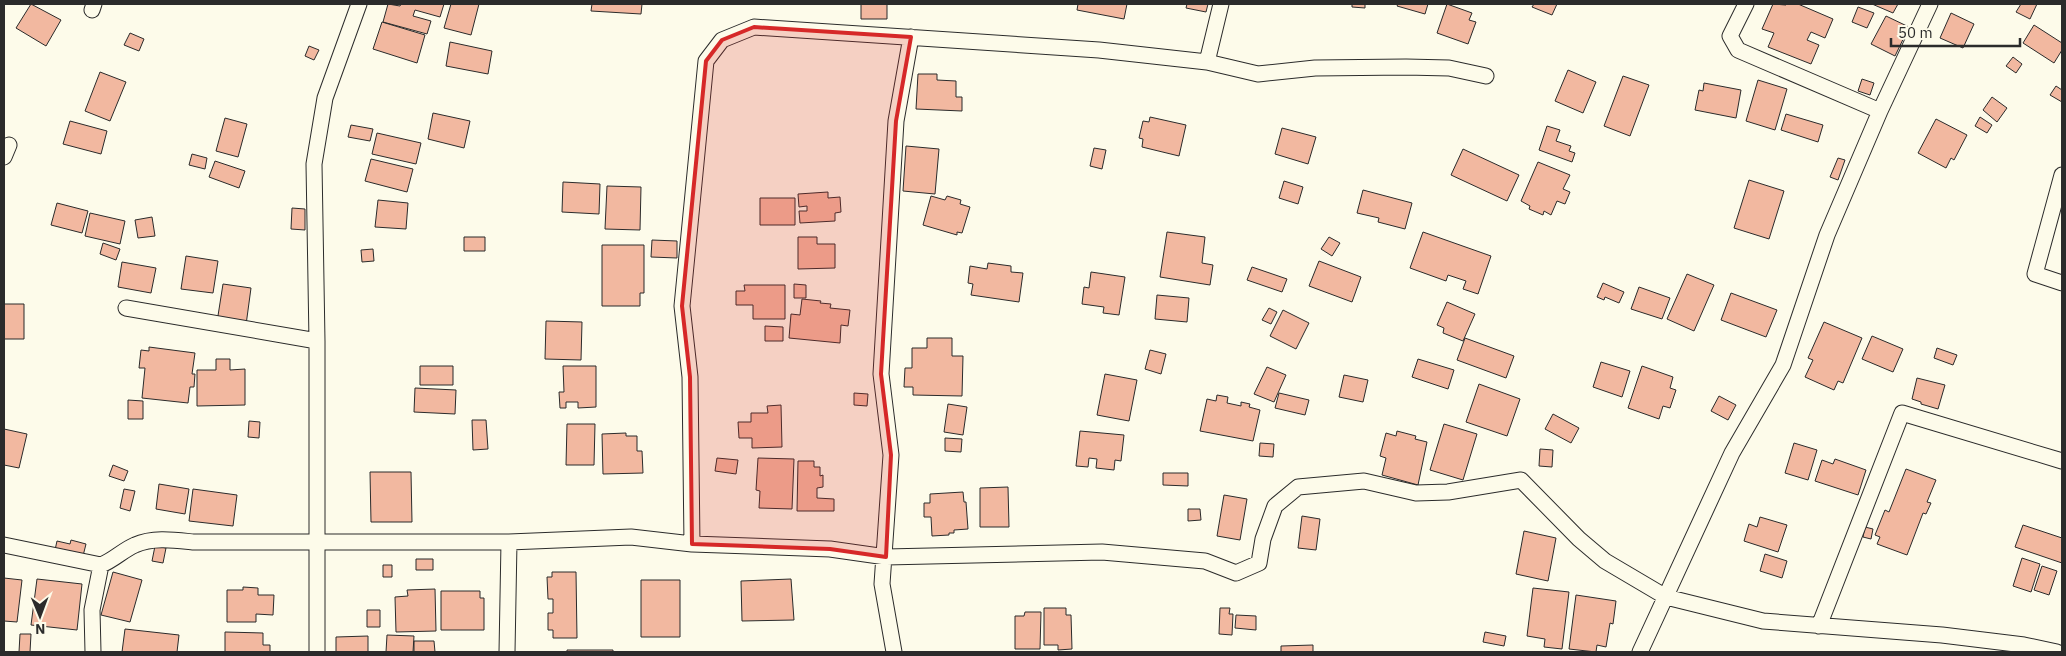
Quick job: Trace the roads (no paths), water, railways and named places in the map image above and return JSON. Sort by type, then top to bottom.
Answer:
[{"type":"street","points":[[317,652],[317,341],[314,164],[325,98],[359,4]]},
{"type":"street","points":[[1207,62],[1221,4]]},
{"type":"street","points":[[1746,4],[1730,36],[1738,50],[1880,111]]},
{"type":"street","points":[[1640,652],[1732,453],[1783,365],[1827,235],[1880,111],[1930,4]]},
{"type":"street","points":[[692,544],[690,377],[682,306],[706,61],[722,40],[754,27],[912,36],[1099,50],[1207,62],[1258,74],[1315,68],[1406,67],[1449,68],[1486,76]]},
{"type":"street","points":[[894,652],[882,584],[886,557],[891,455],[881,374],[896,121],[912,36]]},
{"type":"street","points":[[2062,175],[2035,274],[2062,282]]},
{"type":"street","points":[[126,308],[317,341]]},
{"type":"street","points":[[1819,626],[1902,413],[2062,461]]},
{"type":"street","points":[[4,544],[101,565],[111,561],[135,545],[160,539],[193,542],[509,542],[631,537],[692,544],[830,549],[886,557],[1102,552],[1205,560],[1236,573],[1259,563],[1263,539],[1275,506],[1298,487],[1364,481],[1416,493],[1448,492],[1521,480],[1579,540],[1605,561],[1666,597],[1762,621],[1942,635],[2024,645],[2057,652]]},
{"type":"street","points":[[507,652],[509,542]]},
{"type":"street","points":[[92,652],[92,610],[101,565]]}]
